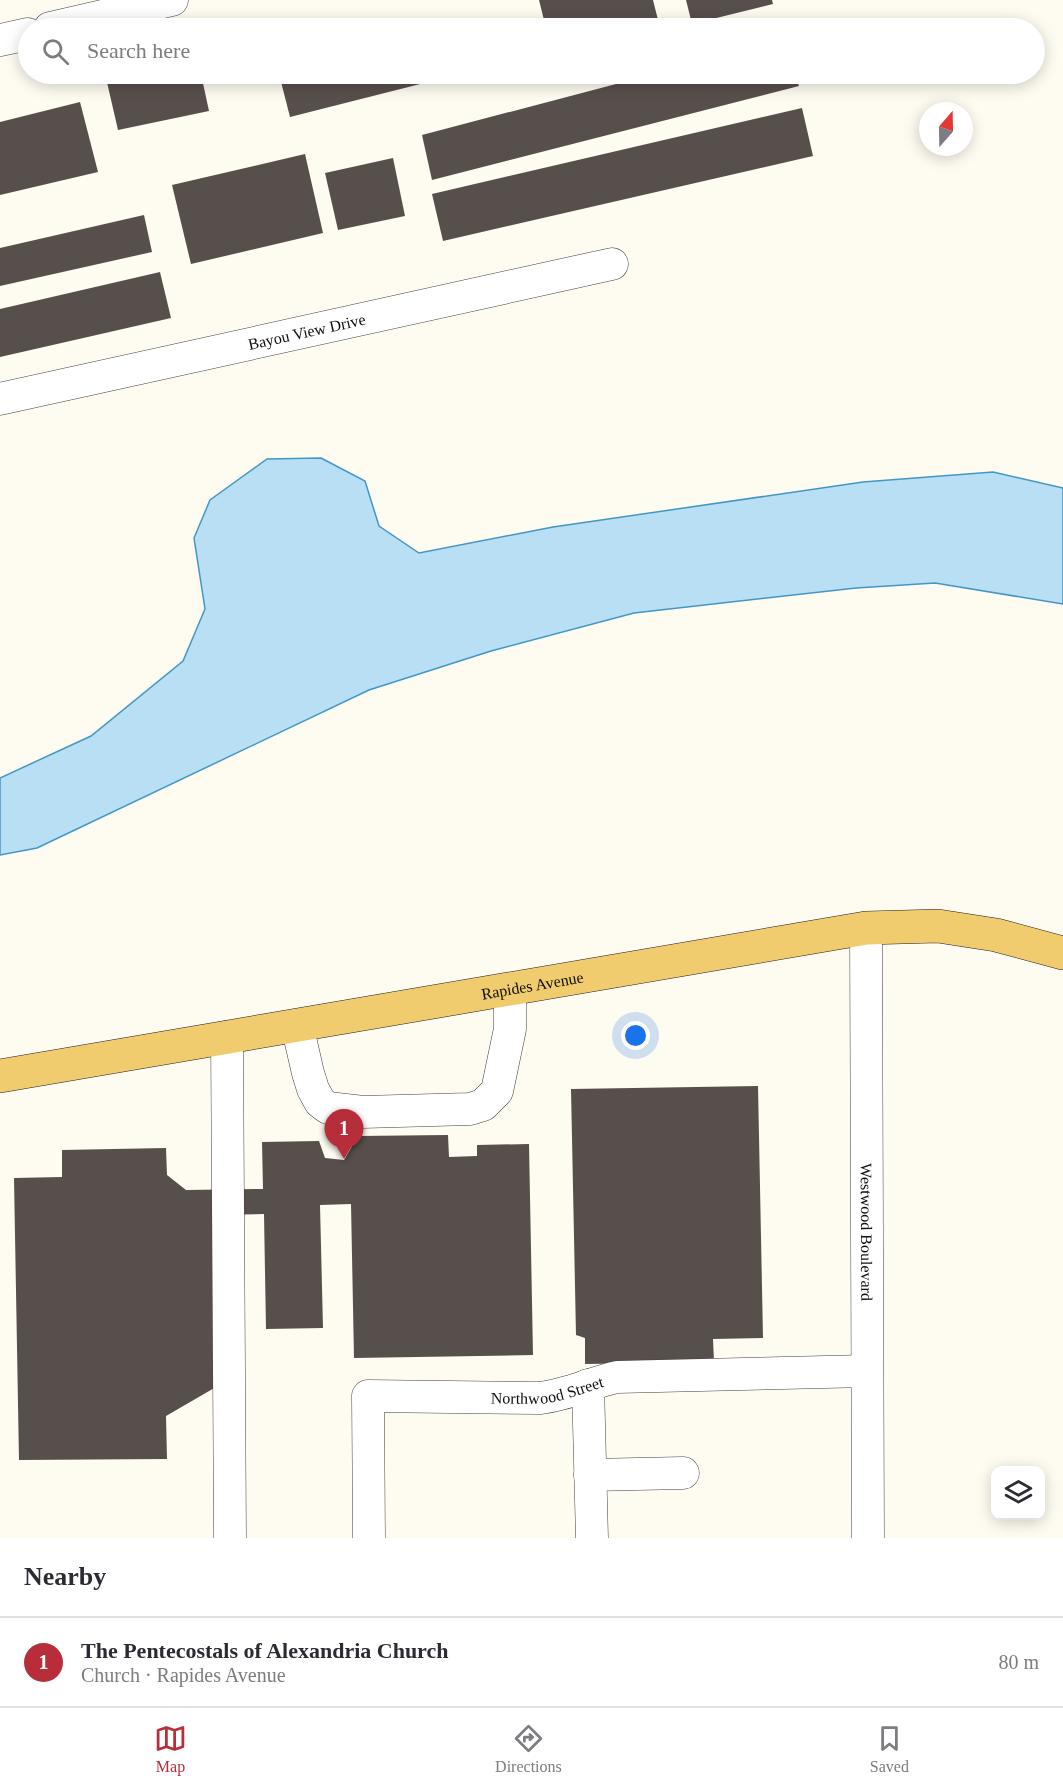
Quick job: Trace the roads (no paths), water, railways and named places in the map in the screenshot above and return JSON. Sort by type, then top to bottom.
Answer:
[{"type":"main road","name":"Rapides Avenue","points":[[0,1077],[866,928],[938,926],[996,935],[1063,953]]},
{"type":"street","points":[[94,18],[172,0]]},
{"type":"street","points":[[0,40],[18,36]]},
{"type":"street","name":"Bayou View Drive","points":[[0,399],[612,264]]},
{"type":"street","name":"Westwood Boulevard","points":[[866,928],[868,1538]]},
{"type":"street","points":[[297,1025],[313,1089],[320,1102],[328,1108],[363,1112],[471,1109],[483,1105],[496,1091],[510,1029],[510,989]]},
{"type":"street","points":[[227,1037],[230,1538]]},
{"type":"street","name":"Northwood Street","points":[[369,1538],[368,1396],[540,1398],[559,1396],[617,1377],[867,1371]]},
{"type":"street","points":[[588,1385],[592,1538]]},
{"type":"street","points":[[590,1475],[683,1473]]},
{"type":"water","points":[[321,458],[365,481],[379,526],[419,553],[553,527],[863,482],[993,472],[1063,488],[1063,604],[935,583],[856,588],[634,613],[491,651],[369,690],[37,848],[0,855],[0,778],[91,736],[183,661],[205,609],[194,538],[210,500],[267,459]]},
{"type":"place","name":"The Pentecostals of Alexandria Church","points":[[344,1159]]}]
